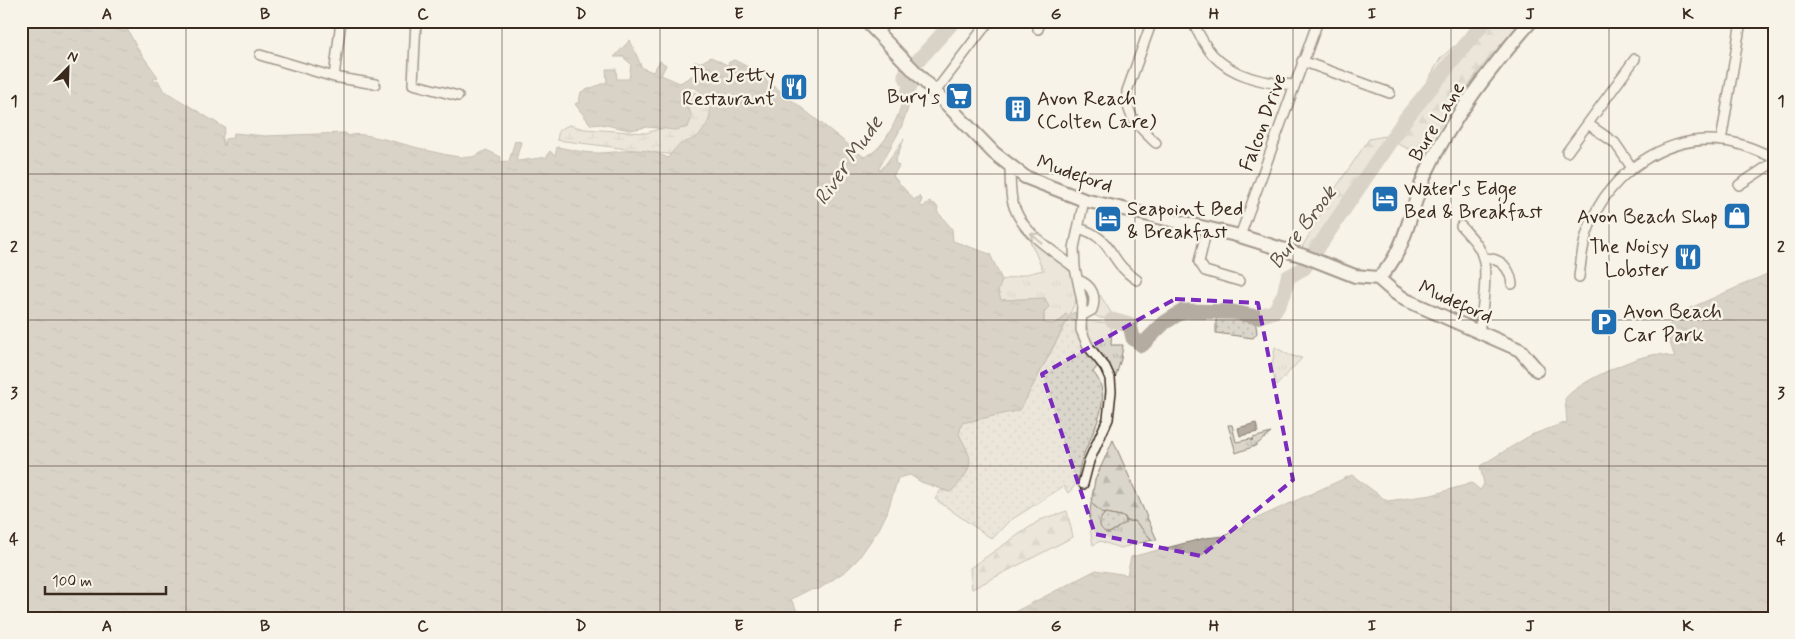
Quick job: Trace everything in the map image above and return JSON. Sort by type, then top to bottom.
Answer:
[{"type":"street","points":[[334,77],[341,21]]},
{"type":"street","points":[[416,21],[413,84],[458,96]]},
{"type":"street","name":"Mudeford","points":[[866,21],[994,153],[1025,177],[1084,200],[1240,236],[1309,258],[1355,276],[1378,278],[1406,300],[1520,350],[1537,370]]},
{"type":"street","points":[[876,32],[888,21]]},
{"type":"street","points":[[935,92],[989,21]]},
{"type":"street","points":[[1152,21],[1128,91],[1126,103],[1129,114],[1156,143]]},
{"type":"street","points":[[1192,21],[1211,53],[1226,68],[1272,83],[1294,85]]},
{"type":"street","name":"Falcon Drive","points":[[1240,236],[1318,21]]},
{"type":"street","name":"Bure Lane","points":[[1378,278],[1392,265],[1425,175],[1451,129],[1487,73],[1531,21]]},
{"type":"street","points":[[1720,141],[1741,21]]},
{"type":"street","points":[[260,54],[334,77],[375,84]]},
{"type":"street","points":[[1567,152],[1635,59]]},
{"type":"street","points":[[1302,61],[1390,93]]},
{"type":"street","points":[[1588,124],[1615,143],[1632,168]]},
{"type":"street","points":[[1579,278],[1585,267],[1584,246],[1595,213],[1619,179],[1632,168],[1661,150],[1680,144],[1720,141],[1748,146],[1774,158]]},
{"type":"street","points":[[1739,185],[1774,162]]},
{"type":"street","points":[[1010,165],[1012,200],[1018,216],[1031,234],[1075,268]]},
{"type":"street","points":[[1083,484],[1089,461],[1108,419],[1111,391],[1110,378],[1105,367],[1083,337],[1081,330],[1083,315],[1075,268],[1074,248],[1084,200]]},
{"type":"street","points":[[1461,226],[1475,242],[1484,258],[1484,292],[1479,331]]},
{"type":"street","points":[[1078,228],[1100,236],[1124,272],[1137,280]]},
{"type":"street","points":[[1207,228],[1199,262],[1201,267],[1205,271],[1239,281]]},
{"type":"street","points":[[1484,258],[1494,258],[1503,263],[1511,274],[1512,284]]},
{"type":"highlighted area","points":[[1175,299],[1258,303],[1293,480],[1201,556],[1095,534],[1042,374]]},
{"type":"green space","points":[[1480,21],[1521,21],[1480,69],[1420,154],[1389,140],[1311,253],[1300,251],[1335,189],[1369,139],[1391,135],[1422,91],[1440,59],[1454,46],[1457,48]]},
{"type":"green space","points":[[694,92],[716,99],[714,125],[675,155],[557,140],[559,130],[569,125],[585,129],[646,133],[680,123]]},
{"type":"green space","points":[[1033,240],[1062,262],[1073,276],[1076,284],[1076,299],[1069,316],[1053,324],[1044,323],[1045,298],[1001,300],[998,291],[1002,280],[1043,270],[1030,241]]},
{"type":"green space","points":[[1100,295],[1112,314],[1112,319],[1100,318],[1092,314]]},
{"type":"green space","points":[[1216,317],[1255,319],[1257,333],[1253,338],[1216,333]]},
{"type":"green space","points":[[1069,318],[1075,321],[1078,334],[1099,364],[1093,372],[1100,382],[1102,393],[1100,416],[1082,459],[1077,481],[1072,489],[1068,493],[1064,486],[1008,522],[992,539],[935,499],[941,490],[950,492],[954,489],[962,480],[970,464],[970,458],[959,434],[962,423],[1020,410]]},
{"type":"green space","points":[[1086,321],[1112,323],[1111,345],[1123,345],[1115,379],[1089,336]]},
{"type":"green space","points":[[1275,347],[1289,355],[1302,358],[1276,386],[1272,366]]},
{"type":"green space","points":[[1228,425],[1232,425],[1236,442],[1251,439],[1252,441],[1253,438],[1271,433],[1255,446],[1236,453]]},
{"type":"green space","points":[[1113,440],[1157,540],[1152,540],[1135,521],[1127,521],[1125,517],[1104,514],[1091,503],[1095,480]]},
{"type":"green space","points":[[1091,503],[1104,514],[1100,524],[1106,533],[1110,533],[1127,521],[1135,521],[1152,540],[1120,548],[1100,541],[1093,545],[1089,523]]},
{"type":"green space","points":[[1067,511],[1073,537],[972,589],[970,568],[1040,520]]},
{"type":"green space","points":[[1106,513],[1125,517],[1126,523],[1109,533],[1105,532],[1101,527],[1100,521]]},
{"type":"water","points":[[21,21],[123,21],[137,48],[158,77],[153,80],[155,82],[158,80],[163,90],[225,128],[222,139],[224,146],[225,139],[233,138],[234,133],[265,136],[345,133],[349,136],[357,134],[370,136],[460,157],[472,157],[486,150],[501,157],[500,162],[509,161],[515,141],[521,142],[516,160],[518,161],[548,157],[547,155],[550,151],[555,156],[557,147],[591,153],[640,150],[649,151],[668,158],[681,144],[697,137],[706,127],[709,120],[710,107],[704,96],[693,87],[683,93],[692,117],[688,127],[675,130],[647,127],[630,130],[601,124],[591,125],[575,104],[579,102],[581,92],[607,82],[606,69],[616,69],[617,79],[629,79],[631,64],[623,57],[614,57],[630,40],[642,68],[653,72],[660,61],[666,65],[661,75],[680,83],[695,74],[694,62],[702,62],[711,57],[729,66],[728,63],[734,60],[754,70],[752,77],[756,72],[864,157],[879,147],[892,129],[897,118],[905,87],[901,70],[915,88],[901,128],[878,170],[881,170],[904,139],[895,162],[899,166],[893,176],[914,200],[919,196],[922,199],[920,205],[923,207],[928,202],[935,204],[938,208],[937,211],[952,229],[953,241],[990,254],[1002,280],[998,291],[1001,300],[1045,298],[1049,307],[1043,313],[1044,323],[1053,324],[1062,320],[1065,314],[1069,316],[1074,312],[1076,313],[1075,321],[1068,318],[1020,410],[962,423],[959,434],[970,458],[970,464],[958,484],[950,492],[921,482],[910,475],[898,478],[887,513],[879,529],[858,559],[847,570],[819,589],[809,590],[791,599],[797,611],[788,611],[787,618],[21,618]]},
{"type":"water","points":[[1774,271],[1774,618],[1003,618],[1096,570],[1127,575],[1131,557],[1205,538],[1225,536],[1249,522],[1352,475],[1387,501],[1432,495],[1472,483],[1480,490],[1484,484],[1480,466],[1531,435],[1567,422],[1565,399],[1580,386],[1605,372],[1643,357],[1655,354],[1675,358],[1666,330],[1677,314]]},
{"type":"water","points":[[1256,423],[1258,432],[1240,436],[1238,428]]},
{"type":"waterway","name":"River Mude","points":[[908,92],[910,86],[905,75],[954,21]]},
{"type":"waterway","name":"Bure Brook","points":[[1112,320],[1130,325],[1133,338],[1142,345],[1164,323],[1183,311],[1233,312],[1257,317],[1275,311],[1284,294],[1288,277],[1304,268],[1406,118],[1485,21]]},
{"type":"place","name":"The Jetty Restaurant","points":[[794,87]]},
{"type":"place","name":"Bury's","points":[[959,96]]},
{"type":"place","name":"Avon Reach (Colten Care)","points":[[1018,109]]},
{"type":"place","name":"Water's Edge Bed & Breakfast","points":[[1385,199]]},
{"type":"place","name":"Avon Beach Shop","points":[[1737,216]]},
{"type":"place","name":"Seapoint Bed & Breakfast","points":[[1108,219]]},
{"type":"place","name":"The Noisy Lobster","points":[[1688,257]]},
{"type":"place","name":"Avon Beach Car Park","points":[[1604,322]]}]
